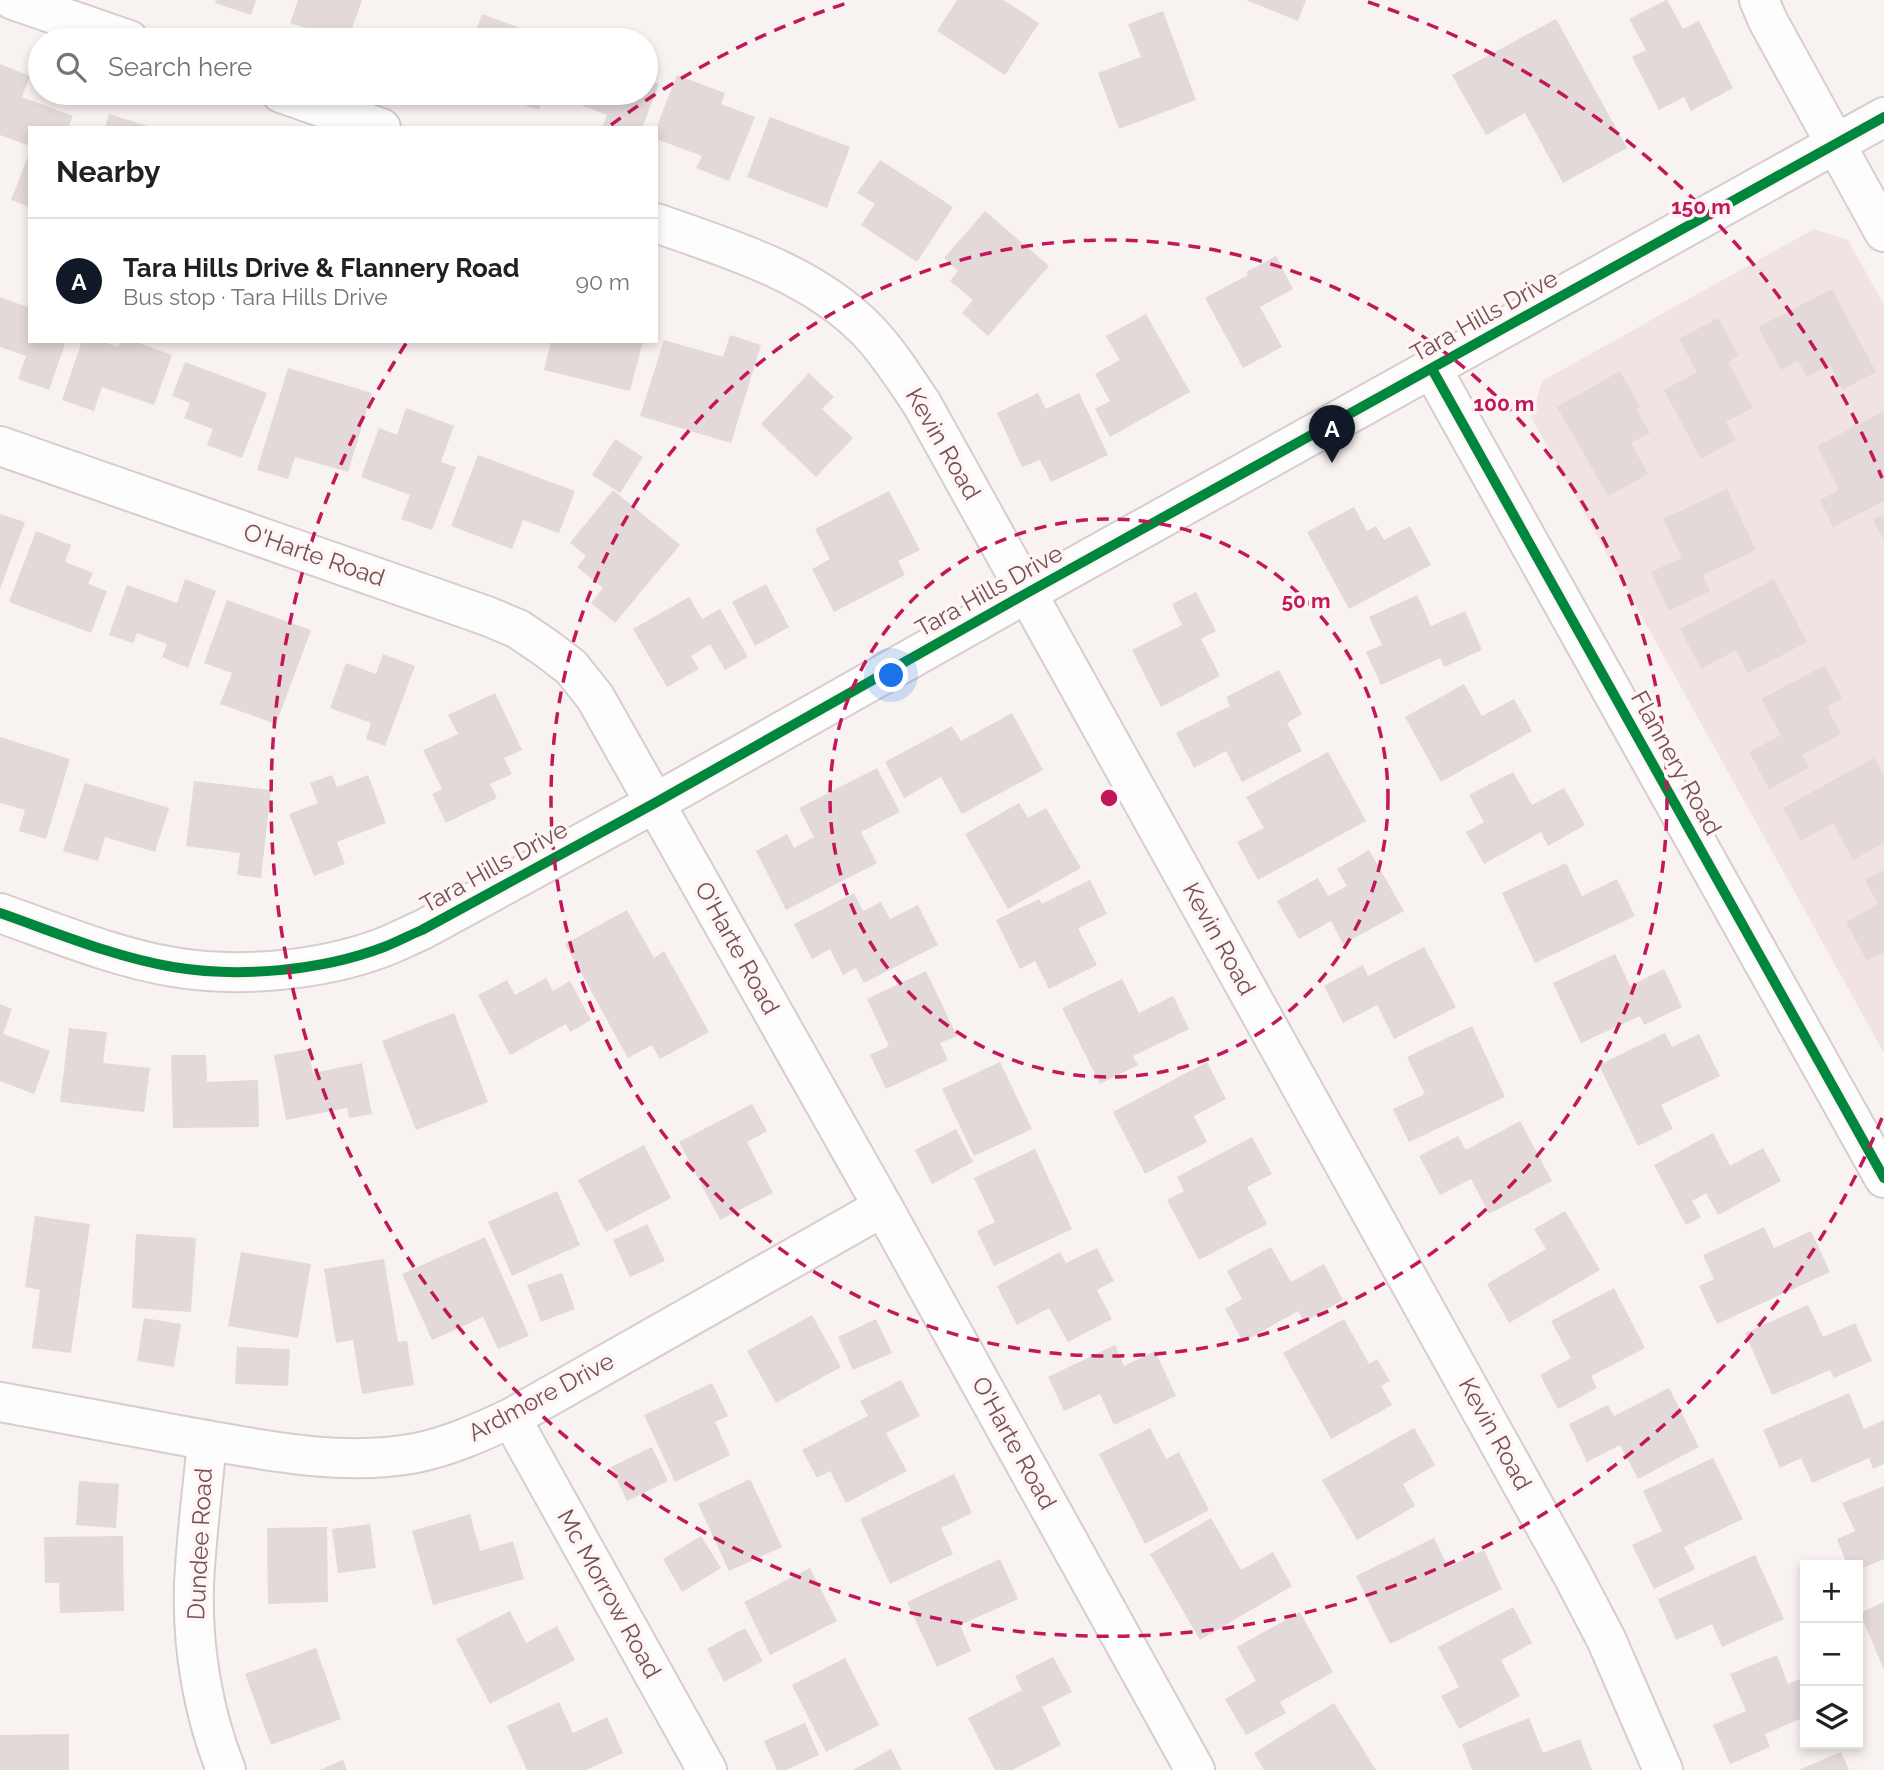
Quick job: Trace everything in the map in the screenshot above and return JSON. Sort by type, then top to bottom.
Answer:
[{"type":"street","points":[[13,0],[94,28]]},
{"type":"street","points":[[1759,0],[1884,232]]},
{"type":"street","points":[[316,105],[376,126]]},
{"type":"street","name":"Tara Hills Drive","points":[[0,914],[131,957],[174,967],[236,971],[300,968],[343,960],[384,947],[422,930],[655,803],[1884,117]]},
{"type":"street","name":"Kevin Road","points":[[658,224],[743,253],[788,274],[832,300],[867,330],[894,362],[922,404],[1573,1576],[1606,1639],[1663,1770]]},
{"type":"street","name":"Flannery Road","points":[[1432,369],[1884,1178]]},
{"type":"street","name":"O'Harte Road","points":[[0,446],[486,616],[518,629],[570,667],[595,697],[883,1207],[1195,1770]]},
{"type":"street","name":"Ardmore Drive","points":[[0,1402],[314,1457],[370,1459],[418,1453],[465,1439],[511,1418],[883,1207]]},
{"type":"street","name":"Mc Morrow Road","points":[[511,1418],[707,1770]]},
{"type":"street","name":"Dundee Road","points":[[207,1440],[194,1586],[195,1637],[209,1719],[226,1770]]},
{"type":"shaded area","points":[[1814,229],[1848,240],[1884,305],[1884,1053],[1531,417],[1542,381]]},
{"type":"building","points":[[216,0],[256,0],[251,15],[215,3]]},
{"type":"building","points":[[298,0],[362,0],[352,28],[305,28],[290,23]]},
{"type":"building","points":[[957,0],[1003,0],[1039,23],[1005,75],[937,31]]},
{"type":"building","points":[[1246,0],[1306,0],[1298,21]]},
{"type":"building","points":[[1667,0],[1683,29],[1699,21],[1733,88],[1691,111],[1684,97],[1659,110],[1632,57],[1646,50],[1629,19]]},
{"type":"building","points":[[1163,11],[1196,100],[1119,129],[1098,73],[1141,57],[1128,24]]},
{"type":"building","points":[[482,14],[520,28],[477,28]]},
{"type":"building","points":[[1556,19],[1627,148],[1563,183],[1525,113],[1486,135],[1452,75]]},
{"type":"building","points":[[0,64],[28,75],[22,97],[28,99],[28,105],[43,105],[73,116],[69,126],[28,126],[28,145],[0,135]]},
{"type":"building","points":[[677,75],[725,93],[721,104],[755,117],[729,181],[696,168],[702,156],[658,140],[657,126]]},
{"type":"building","points":[[524,105],[541,105],[539,110]]},
{"type":"building","points":[[581,105],[651,105],[643,126],[603,126],[607,115]]},
{"type":"building","points":[[109,114],[148,126],[106,126]]},
{"type":"building","points":[[770,117],[850,147],[827,208],[747,177]]},
{"type":"building","points":[[28,156],[28,206],[11,200]]},
{"type":"building","points":[[880,160],[953,207],[917,262],[861,225],[875,204],[857,193]]},
{"type":"building","points":[[985,211],[1049,266],[988,336],[962,313],[973,300],[950,281],[958,271],[944,258]]},
{"type":"building","points":[[1276,256],[1293,289],[1260,307],[1282,347],[1243,368],[1205,298]]},
{"type":"building","points":[[1832,289],[1876,372],[1842,390],[1830,365],[1807,377],[1798,361],[1781,370],[1758,327]]},
{"type":"building","points":[[0,297],[28,307],[28,343],[65,343],[49,390],[18,379],[26,356],[0,347]]},
{"type":"building","points":[[1146,314],[1190,392],[1110,437],[1095,409],[1110,401],[1095,374],[1120,360],[1106,336]]},
{"type":"building","points":[[1718,318],[1739,356],[1728,362],[1753,408],[1726,422],[1736,440],[1701,459],[1664,390],[1697,372],[1679,339]]},
{"type":"building","points":[[730,335],[761,345],[731,443],[640,416],[664,340],[723,357]]},
{"type":"building","points":[[81,343],[107,343],[118,347],[119,343],[139,343],[172,355],[154,405],[102,387],[94,411],[62,400]]},
{"type":"building","points":[[551,343],[642,343],[630,391],[544,370]]},
{"type":"building","points":[[185,362],[267,393],[242,458],[207,445],[213,429],[184,418],[190,403],[172,396]]},
{"type":"building","points":[[288,368],[372,393],[348,472],[295,457],[288,479],[257,470]]},
{"type":"building","points":[[1620,371],[1640,407],[1637,410],[1650,433],[1631,443],[1648,474],[1608,496],[1557,407]]},
{"type":"building","points":[[809,373],[834,397],[822,409],[853,438],[816,477],[761,424]]},
{"type":"building","points":[[1038,393],[1046,409],[1079,393],[1108,455],[1051,482],[1040,460],[1022,467],[997,413]]},
{"type":"building","points":[[406,408],[454,426],[441,462],[456,467],[432,530],[401,519],[410,495],[361,477],[379,428],[397,435]]},
{"type":"building","points":[[1884,411],[1884,501],[1833,527],[1820,500],[1839,490],[1817,446]]},
{"type":"building","points":[[615,439],[643,457],[620,493],[592,475]]},
{"type":"building","points":[[478,455],[575,491],[559,533],[523,520],[512,549],[451,526]]},
{"type":"building","points":[[1727,489],[1756,550],[1703,575],[1710,591],[1669,611],[1651,572],[1682,558],[1663,519]]},
{"type":"building","points":[[613,490],[680,545],[615,623],[591,603],[603,588],[577,567],[586,556],[570,543]]},
{"type":"building","points":[[889,491],[920,550],[898,561],[905,575],[834,612],[812,569],[830,559],[815,529]]},
{"type":"building","points":[[1354,507],[1367,531],[1376,526],[1384,540],[1410,526],[1431,565],[1349,609],[1307,532]]},
{"type":"building","points":[[0,514],[25,522],[0,589]]},
{"type":"building","points":[[1884,514],[1884,540],[1873,520]]},
{"type":"building","points":[[36,531],[71,545],[65,562],[93,573],[88,584],[107,591],[91,633],[9,602]]},
{"type":"building","points":[[185,579],[216,591],[188,668],[162,657],[167,644],[137,633],[133,643],[109,635],[127,585],[177,603]]},
{"type":"building","points":[[1774,579],[1807,642],[1748,673],[1736,650],[1701,669],[1680,629]]},
{"type":"building","points":[[766,584],[789,627],[755,646],[732,602]]},
{"type":"building","points":[[1196,592],[1216,631],[1201,639],[1220,676],[1161,707],[1132,650],[1182,625],[1172,604]]},
{"type":"building","points":[[1417,595],[1431,626],[1465,611],[1482,650],[1444,667],[1440,658],[1381,685],[1366,652],[1382,645],[1369,617]]},
{"type":"building","points":[[689,597],[702,619],[720,609],[748,657],[725,670],[710,644],[691,656],[699,669],[667,687],[633,629]]},
{"type":"building","points":[[227,600],[311,630],[276,724],[220,704],[232,673],[204,663]]},
{"type":"building","points":[[383,654],[415,666],[385,746],[366,739],[371,723],[330,708],[346,663],[376,674]]},
{"type":"building","points":[[1825,665],[1842,698],[1827,707],[1841,734],[1802,755],[1809,768],[1769,789],[1749,752],[1781,735],[1761,699]]},
{"type":"building","points":[[1279,670],[1302,714],[1287,723],[1302,751],[1242,782],[1226,751],[1194,768],[1176,733],[1230,706],[1226,697]]},
{"type":"building","points":[[1464,684],[1482,716],[1514,699],[1532,731],[1441,782],[1405,717]]},
{"type":"building","points":[[495,693],[522,750],[504,758],[512,774],[490,784],[497,798],[446,823],[432,794],[442,789],[423,750],[458,734],[448,715]]},
{"type":"building","points":[[1012,713],[1043,770],[962,814],[941,777],[904,798],[885,762],[952,726],[961,741]]},
{"type":"building","points":[[0,737],[70,759],[46,839],[19,831],[25,810],[0,803]]},
{"type":"building","points":[[1328,752],[1366,821],[1258,880],[1237,842],[1264,828],[1246,797]]},
{"type":"building","points":[[1874,758],[1884,775],[1884,843],[1853,860],[1833,823],[1801,841],[1783,808]]},
{"type":"building","points":[[877,768],[900,812],[861,832],[877,863],[786,910],[756,851],[787,834],[794,848],[814,837],[799,808]]},
{"type":"building","points":[[1513,772],[1532,805],[1564,788],[1585,825],[1548,846],[1541,832],[1484,864],[1466,832],[1484,822],[1469,795]]},
{"type":"building","points":[[332,775],[337,787],[368,775],[386,823],[337,842],[345,864],[314,876],[289,814],[318,803],[310,783]]},
{"type":"building","points":[[194,781],[271,790],[261,878],[237,875],[240,853],[186,846]]},
{"type":"building","points":[[85,783],[169,808],[155,852],[105,837],[98,861],[63,851]]},
{"type":"building","points":[[1019,803],[1028,818],[1046,808],[1081,868],[1008,909],[965,834]]},
{"type":"building","points":[[1369,850],[1404,911],[1343,944],[1331,921],[1299,939],[1277,901],[1318,878],[1328,896],[1347,886],[1337,869]]},
{"type":"building","points":[[1566,863],[1582,896],[1617,879],[1635,916],[1535,963],[1502,893]]},
{"type":"building","points":[[1884,870],[1884,952],[1867,961],[1846,922],[1878,904],[1865,880]]},
{"type":"building","points":[[1090,880],[1107,914],[1078,928],[1097,965],[1049,989],[1035,961],[1020,969],[996,920],[1039,899],[1042,904]]},
{"type":"building","points":[[854,893],[863,911],[881,902],[890,919],[918,905],[938,945],[864,983],[856,968],[843,975],[830,949],[812,959],[794,924]]},
{"type":"building","points":[[627,910],[654,958],[664,951],[709,1032],[660,1059],[652,1045],[628,1058],[565,944]]},
{"type":"building","points":[[1424,947],[1456,1007],[1394,1039],[1377,1005],[1343,1023],[1324,986],[1363,965],[1368,976]]},
{"type":"building","points":[[1615,954],[1630,986],[1664,969],[1682,1007],[1644,1025],[1640,1016],[1581,1043],[1553,983]]},
{"type":"building","points":[[926,971],[957,1036],[940,1043],[948,1060],[886,1089],[870,1055],[889,1046],[867,999]]},
{"type":"building","points":[[546,978],[553,991],[570,981],[591,1020],[570,1032],[566,1024],[510,1055],[478,995],[507,980],[515,995]]},
{"type":"building","points":[[1122,979],[1139,1013],[1173,996],[1189,1029],[1133,1056],[1138,1065],[1100,1084],[1062,1008]]},
{"type":"building","points":[[0,1004],[12,1009],[3,1034],[50,1051],[34,1094],[0,1081]]},
{"type":"building","points":[[454,1013],[488,1102],[416,1130],[382,1041]]},
{"type":"building","points":[[1472,1026],[1505,1097],[1409,1142],[1393,1109],[1425,1094],[1407,1057]]},
{"type":"building","points":[[69,1028],[107,1032],[103,1063],[150,1068],[144,1112],[60,1102]]},
{"type":"building","points":[[1665,1033],[1672,1047],[1699,1034],[1720,1076],[1661,1105],[1673,1129],[1638,1146],[1599,1065]]},
{"type":"building","points":[[308,1049],[313,1073],[362,1063],[372,1114],[349,1118],[347,1108],[286,1120],[274,1055]]},
{"type":"building","points":[[171,1055],[206,1055],[207,1082],[258,1080],[259,1127],[173,1128]]},
{"type":"building","points":[[1000,1062],[1032,1129],[974,1156],[942,1089]]},
{"type":"building","points":[[1207,1062],[1226,1099],[1194,1116],[1207,1142],[1145,1174],[1113,1112]]},
{"type":"building","points":[[752,1104],[767,1131],[747,1142],[773,1193],[720,1220],[679,1142]]},
{"type":"building","points":[[1520,1121],[1552,1181],[1489,1214],[1471,1179],[1440,1195],[1419,1156],[1458,1136],[1466,1150]]},
{"type":"building","points":[[956,1129],[973,1162],[932,1184],[915,1150]]},
{"type":"building","points":[[1713,1133],[1730,1166],[1763,1148],[1781,1181],[1718,1215],[1706,1193],[1692,1201],[1701,1217],[1686,1225],[1654,1165]]},
{"type":"building","points":[[1252,1137],[1272,1174],[1247,1187],[1267,1224],[1199,1260],[1167,1200],[1184,1191],[1177,1177]]},
{"type":"building","points":[[644,1145],[671,1198],[606,1232],[578,1180]]},
{"type":"building","points":[[1035,1149],[1072,1229],[994,1266],[977,1231],[995,1222],[974,1178]]},
{"type":"building","points":[[557,1191],[580,1245],[512,1276],[488,1222]]},
{"type":"building","points":[[1565,1211],[1600,1270],[1509,1323],[1487,1284],[1546,1249],[1534,1229]]},
{"type":"building","points":[[35,1216],[90,1224],[71,1353],[32,1348],[40,1290],[25,1287]]},
{"type":"building","points":[[647,1224],[665,1261],[630,1277],[613,1240]]},
{"type":"building","points":[[1764,1227],[1774,1248],[1811,1231],[1830,1272],[1717,1324],[1699,1286],[1714,1279],[1703,1255]]},
{"type":"building","points":[[136,1234],[196,1238],[191,1312],[132,1308]]},
{"type":"building","points":[[485,1237],[529,1336],[498,1349],[483,1317],[432,1340],[402,1274]]},
{"type":"building","points":[[1271,1247],[1291,1282],[1324,1264],[1343,1300],[1304,1322],[1298,1311],[1243,1342],[1225,1309],[1242,1299],[1227,1271]]},
{"type":"building","points":[[1097,1248],[1114,1281],[1097,1290],[1112,1319],[1068,1342],[1049,1308],[1017,1325],[997,1286],[1060,1252],[1066,1263]]},
{"type":"building","points":[[241,1252],[311,1264],[298,1338],[228,1326]]},
{"type":"building","points":[[384,1259],[398,1342],[407,1341],[414,1385],[362,1394],[353,1340],[336,1343],[324,1269]]},
{"type":"building","points":[[562,1273],[575,1309],[541,1322],[527,1285]]},
{"type":"building","points":[[1614,1288],[1645,1348],[1591,1376],[1597,1388],[1558,1409],[1540,1375],[1571,1358],[1551,1321]]},
{"type":"building","points":[[1808,1305],[1823,1337],[1855,1323],[1872,1361],[1834,1378],[1830,1370],[1772,1395],[1745,1333]]},
{"type":"building","points":[[812,1315],[841,1367],[776,1403],[747,1351]]},
{"type":"building","points":[[144,1318],[181,1324],[174,1367],[137,1361]]},
{"type":"building","points":[[876,1319],[892,1353],[853,1370],[838,1337]]},
{"type":"building","points":[[1344,1319],[1369,1364],[1377,1359],[1390,1381],[1381,1386],[1392,1405],[1331,1439],[1283,1353]]},
{"type":"building","points":[[1115,1345],[1124,1366],[1155,1351],[1176,1396],[1114,1425],[1100,1394],[1064,1411],[1048,1377]]},
{"type":"building","points":[[237,1347],[290,1349],[288,1386],[235,1384]]},
{"type":"building","points":[[901,1380],[920,1416],[886,1433],[907,1471],[846,1503],[830,1471],[817,1478],[802,1450],[868,1416],[860,1401]]},
{"type":"building","points":[[712,1383],[728,1416],[715,1422],[730,1455],[675,1482],[644,1415]]},
{"type":"building","points":[[1669,1388],[1699,1447],[1638,1479],[1620,1445],[1587,1462],[1569,1424],[1608,1405],[1614,1416]]},
{"type":"building","points":[[1849,1393],[1864,1429],[1884,1420],[1884,1464],[1873,1469],[1869,1458],[1812,1483],[1801,1458],[1780,1468],[1763,1430]]},
{"type":"building","points":[[1150,1428],[1166,1459],[1179,1452],[1209,1510],[1145,1544],[1099,1454]]},
{"type":"building","points":[[1414,1428],[1435,1465],[1403,1484],[1415,1506],[1357,1540],[1322,1480]]},
{"type":"building","points":[[652,1447],[668,1481],[627,1501],[611,1467]]},
{"type":"building","points":[[1713,1458],[1743,1519],[1684,1547],[1695,1569],[1654,1589],[1632,1545],[1662,1531],[1643,1491]]},
{"type":"building","points":[[954,1474],[972,1513],[941,1528],[953,1554],[890,1584],[860,1519]]},
{"type":"building","points":[[750,1479],[782,1547],[729,1571],[698,1504]]},
{"type":"building","points":[[79,1481],[119,1484],[116,1528],[76,1525]]},
{"type":"building","points":[[1884,1486],[1884,1559],[1863,1568],[1863,1560],[1845,1560],[1837,1539],[1855,1531],[1842,1503]]},
{"type":"building","points":[[470,1514],[480,1551],[513,1541],[524,1579],[433,1605],[412,1531]]},
{"type":"building","points":[[1211,1518],[1241,1570],[1273,1552],[1292,1586],[1200,1640],[1150,1554]]},
{"type":"building","points":[[370,1524],[376,1568],[338,1573],[332,1529]]},
{"type":"building","points":[[327,1527],[328,1602],[268,1604],[267,1528]]},
{"type":"building","points":[[123,1536],[124,1611],[60,1613],[59,1583],[45,1583],[44,1537]]},
{"type":"building","points":[[701,1536],[721,1568],[682,1592],[663,1559]]},
{"type":"building","points":[[1434,1538],[1448,1567],[1484,1550],[1502,1589],[1390,1644],[1356,1576]]},
{"type":"building","points":[[1755,1555],[1784,1619],[1722,1647],[1712,1624],[1676,1640],[1658,1599]]},
{"type":"building","points":[[1000,1559],[1018,1599],[960,1625],[971,1651],[937,1667],[907,1602]]},
{"type":"building","points":[[810,1568],[837,1621],[770,1655],[744,1602]]},
{"type":"building","points":[[1884,1602],[1884,1670],[1863,1620],[1863,1612]]},
{"type":"building","points":[[1513,1607],[1532,1643],[1501,1660],[1520,1696],[1459,1729],[1441,1696],[1459,1687],[1438,1647]]},
{"type":"building","points":[[510,1611],[526,1643],[557,1626],[575,1660],[490,1704],[456,1639]]},
{"type":"building","points":[[1300,1612],[1333,1672],[1280,1702],[1286,1713],[1246,1735],[1225,1699],[1256,1681],[1237,1647]]},
{"type":"building","points":[[745,1628],[763,1661],[724,1682],[707,1649]]},
{"type":"building","points":[[316,1648],[341,1719],[271,1745],[245,1674]]},
{"type":"building","points":[[1777,1655],[1788,1684],[1800,1679],[1800,1719],[1765,1734],[1770,1747],[1730,1764],[1713,1725],[1746,1711],[1730,1674]]},
{"type":"building","points":[[1053,1657],[1072,1692],[1042,1707],[1061,1745],[1012,1770],[995,1770],[968,1718],[1022,1690],[1015,1676]]},
{"type":"building","points":[[845,1658],[879,1725],[826,1752],[792,1685]]},
{"type":"building","points":[[559,1702],[573,1733],[607,1717],[623,1753],[586,1770],[527,1770],[507,1726]]},
{"type":"building","points":[[1334,1703],[1376,1770],[1264,1770],[1254,1753]]},
{"type":"building","points":[[1529,1718],[1543,1753],[1580,1739],[1592,1770],[1472,1770],[1462,1744]]},
{"type":"building","points":[[805,1723],[819,1755],[786,1770],[777,1770],[764,1741]]},
{"type":"building","points":[[69,1734],[69,1770],[0,1770],[0,1735]]},
{"type":"building","points":[[891,1749],[902,1770],[853,1770]]},
{"type":"building","points":[[1841,1752],[1849,1770],[1798,1770]]},
{"type":"building","points":[[343,1760],[347,1770],[320,1770]]},
{"type":"cycle path","points":[[0,913],[129,957],[198,970],[252,972],[307,967],[334,962],[389,945],[422,930],[655,803],[1884,117]]},
{"type":"cycle path","points":[[1432,369],[1884,1178]]},
{"type":"place","name":"Tara Hills Drive & Flannery Road","points":[[1332,463]]}]
